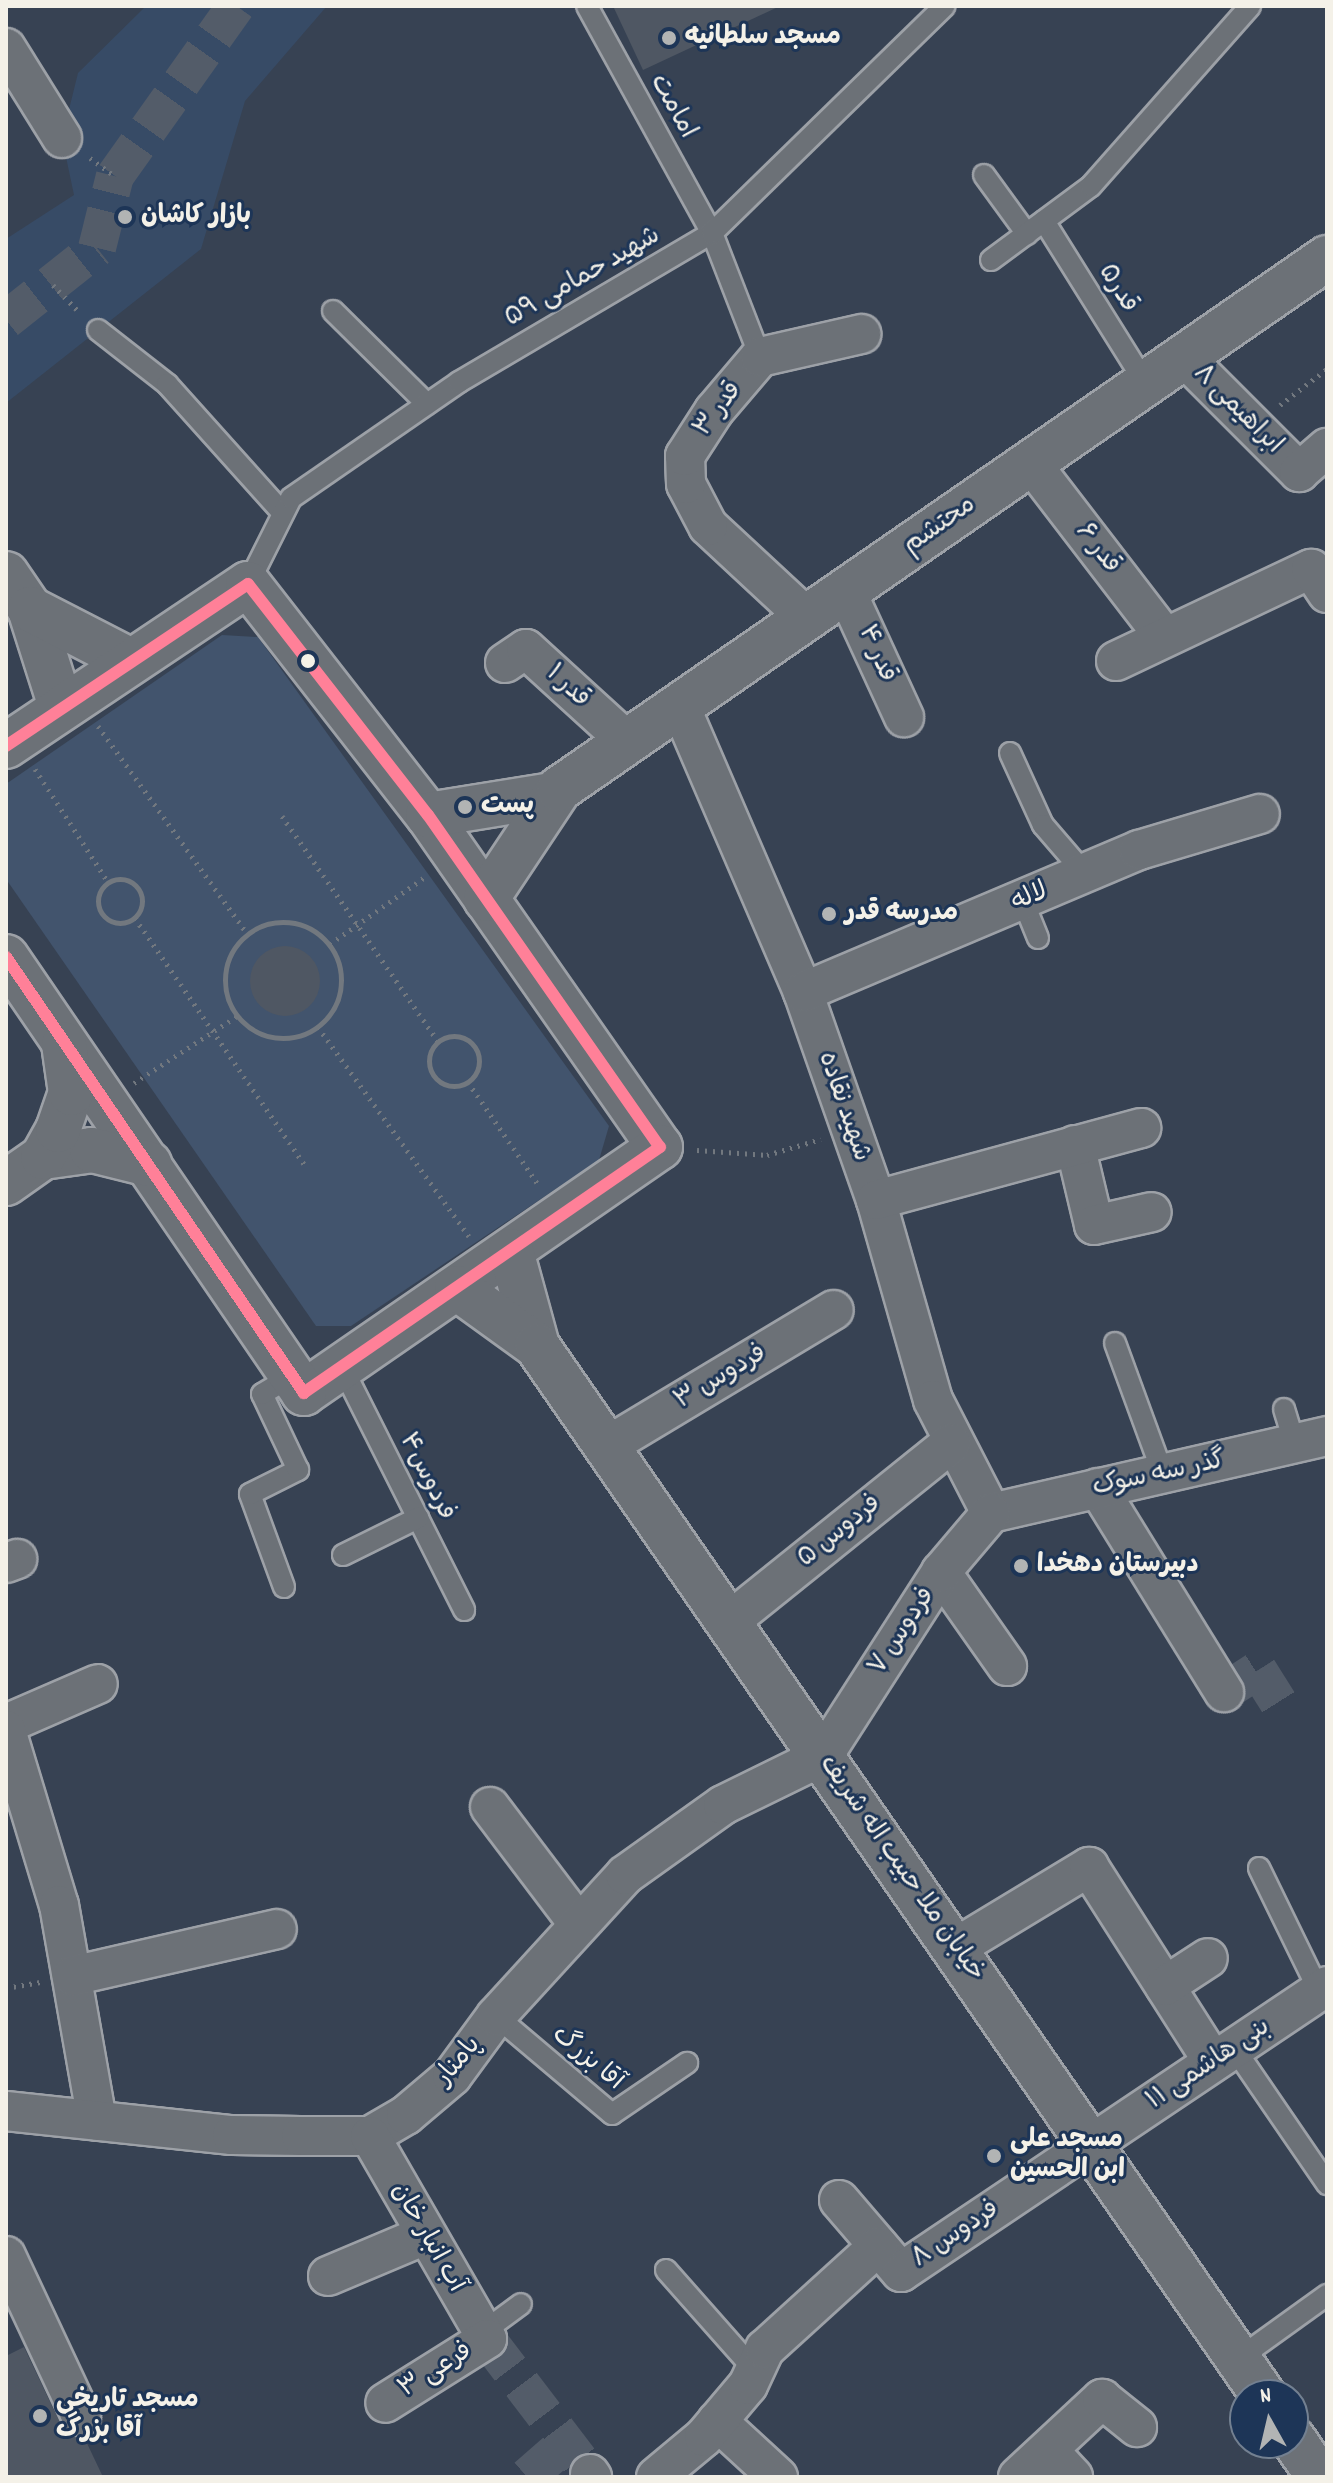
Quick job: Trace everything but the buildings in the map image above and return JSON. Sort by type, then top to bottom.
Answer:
[{"type":"main road","name":"محتشم","points":[[486,899],[552,795],[1327,258]]},
{"type":"main road","points":[[6,957],[304,1393],[660,1147],[428,815],[248,584],[69,702],[19,756]]},
{"type":"main road","points":[[18,591],[129,660]]},
{"type":"main road","points":[[18,591],[69,702]]},
{"type":"main road","name":"محتشم","points":[[428,815],[552,795]]},
{"type":"main road","points":[[43,1157],[71,1093],[63,1039]]},
{"type":"main road","points":[[6,1183],[43,1157],[92,1150],[149,1164]]},
{"type":"main road","name":"خیابان ملا حبیب اله شریف","points":[[485,1268],[1252,2379]]},
{"type":"main road","name":"خیابان ملا حبیب اله شریف","points":[[485,1268],[537,1346]]},
{"type":"main road","points":[[1307,2459],[1319,2477]]},
{"type":"street","points":[[6,48],[62,138]]},
{"type":"street","name":"قدر ۳","points":[[807,618],[708,526],[686,484],[685,456],[714,411],[760,357],[861,334]]},
{"type":"street","name":"ابراهیمی ۸","points":[[1184,357],[1299,472],[1327,448]]},
{"type":"street","name":"قدر ۶","points":[[1031,463],[1163,635]]},
{"type":"street","points":[[1116,661],[1163,635],[1183,630],[1311,569],[1327,593]]},
{"type":"street","name":"قدر ۴","points":[[846,591],[904,717]]},
{"type":"street","name":"قدر ۱","points":[[505,663],[526,649],[628,742]]},
{"type":"street","name":"شهید نقاده","points":[[680,706],[803,992],[876,1200],[933,1400],[951,1443],[991,1513]]},
{"type":"street","name":"لاله","points":[[803,992],[1193,831],[1260,814]]},
{"type":"street","points":[[876,1200],[1141,1128]]},
{"type":"street","points":[[1075,1145],[1094,1225],[1152,1212]]},
{"type":"street","name":"فردوس ۳","points":[[609,1445],[834,1310]]},
{"type":"street","name":"گذر سه سوک","points":[[991,1513],[1311,1440]]},
{"type":"street","name":"فردوس ۵","points":[[730,1621],[951,1443]]},
{"type":"street","points":[[1098,1488],[1224,1692]]},
{"type":"street","name":"فردوس ۷","points":[[823,1756],[941,1572],[991,1513]]},
{"type":"street","points":[[941,1572],[1007,1666]]},
{"type":"street","points":[[97,2121],[59,1905],[6,1727],[98,1684]]},
{"type":"street","name":"پامنار","points":[[370,2136],[446,2082],[496,2016],[577,1922],[656,1849],[758,1784],[823,1756]]},
{"type":"street","points":[[490,1807],[577,1922]]},
{"type":"street","points":[[955,1948],[1089,1867],[1165,1986],[1224,2055]]},
{"type":"street","points":[[72,1976],[277,1929]]},
{"type":"street","points":[[1165,1986],[1208,1958]]},
{"type":"street","name":"بنی هاشمی ۱۱","points":[[1090,2144],[1323,1989]]},
{"type":"street","points":[[6,2111],[232,2135],[370,2136]]},
{"type":"street","name":"آب انبار خان","points":[[370,2136],[485,2336]]},
{"type":"street","name":"فردوس ۸","points":[[839,2200],[901,2272],[1090,2144]]},
{"type":"street","points":[[328,2276],[425,2235]]},
{"type":"street","points":[[656,2477],[717,2421],[757,2373],[765,2349],[878,2246]]},
{"type":"street","points":[[6,2256],[81,2416]]},
{"type":"street","name":"فرعی ۳","points":[[385,2403],[485,2336]]},
{"type":"street","points":[[1018,2477],[1060,2464],[1102,2399],[1137,2427]]},
{"type":"street","points":[[717,2421],[778,2477]]},
{"type":"lane","name":"امامت","points":[[587,6],[712,233],[760,357]]},
{"type":"lane","name":"شهید حمامی ۵۹","points":[[248,584],[291,498],[427,404],[712,233],[945,6]]},
{"type":"lane","points":[[991,260],[1091,186],[1250,6]]},
{"type":"lane","points":[[984,175],[1027,234]]},
{"type":"lane","name":"قدر۵","points":[[1044,221],[1146,384]]},
{"type":"lane","points":[[333,311],[427,404]]},
{"type":"lane","points":[[98,330],[167,384],[282,512]]},
{"type":"lane","points":[[1010,753],[1043,825],[1086,875]]},
{"type":"lane","points":[[1023,901],[1038,938]]},
{"type":"lane","points":[[1115,1343],[1163,1474]]},
{"type":"lane","name":"فردوس۴","points":[[342,1367],[464,1610]]},
{"type":"lane","points":[[284,1587],[250,1494],[298,1470],[262,1394],[292,1376]]},
{"type":"lane","points":[[1284,1409],[1311,1440]]},
{"type":"lane","points":[[343,1555],[418,1518]]},
{"type":"lane","points":[[1259,1868],[1323,1989]]},
{"type":"lane","name":"آقا بزرگ","points":[[496,2016],[612,2114],[687,2063]]},
{"type":"lane","points":[[1224,2055],[1327,2184]]},
{"type":"lane","points":[[666,2270],[757,2373]]},
{"type":"lane","points":[[1238,2359],[1327,2295]]},
{"type":"lane","points":[[485,2336],[521,2304]]},
{"type":"path","points":[[53,285],[98,330]]},
{"type":"path","points":[[1253,425],[1327,369]]},
{"type":"path","points":[[69,702],[247,933]]},
{"type":"path","points":[[19,756],[108,882]]},
{"type":"path","points":[[282,816],[438,1041]]},
{"type":"path","points":[[330,944],[456,855]]},
{"type":"path","points":[[123,879],[140,891],[143,905],[135,918],[122,924],[103,915],[99,894],[108,882],[123,879]]},
{"type":"path","points":[[135,918],[307,1168]]},
{"type":"path","points":[[281,921],[308,927],[330,944],[342,979],[335,1005],[318,1027],[279,1039],[259,1034],[237,1016],[224,987],[225,967],[247,933],[281,921]]},
{"type":"path","points":[[318,1027],[485,1268]]},
{"type":"path","points":[[462,1037],[475,1047],[479,1064],[468,1082],[448,1086],[434,1078],[429,1055],[438,1041],[462,1037]]},
{"type":"path","points":[[468,1082],[560,1217]]},
{"type":"path","points":[[660,1147],[767,1155],[852,1130]]},
{"type":"shaded area","name":"بازار کاشان","points":[[146,6],[327,6],[245,101],[201,249],[6,403],[6,239],[74,195],[62,138],[78,73]]},
{"type":"shaded area","points":[[222,635],[258,637],[609,1126],[599,1160],[351,1326],[316,1326],[6,879],[6,784]]},
{"type":"tunnel","points":[[6,320],[97,248],[115,176],[236,6]]},
{"type":"tunnel","points":[[1224,1692],[1258,1670],[1282,1708]]},
{"type":"tunnel","points":[[487,2339],[590,2474]]},
{"type":"tunnel","points":[[527,2477],[565,2444]]},
{"type":"transit line","points":[[6,746],[248,584],[428,815],[660,1147],[304,1393],[6,957]]},
{"type":"place","name":"مسجد سلطانیه","points":[[669,38]]},
{"type":"place","name":"بازار کاشان","points":[[125,217]]},
{"type":"place","name":"پست","points":[[465,807]]},
{"type":"place","name":"مدرسه قدر","points":[[829,914]]},
{"type":"place","name":"دبیرستان دهخدا","points":[[1021,1566]]},
{"type":"place","name":"مسجد علی ابن الحسین","points":[[994,2156]]},
{"type":"place","name":"مسجد تاریخی آقا بزرگ","points":[[40,2416]]}]
